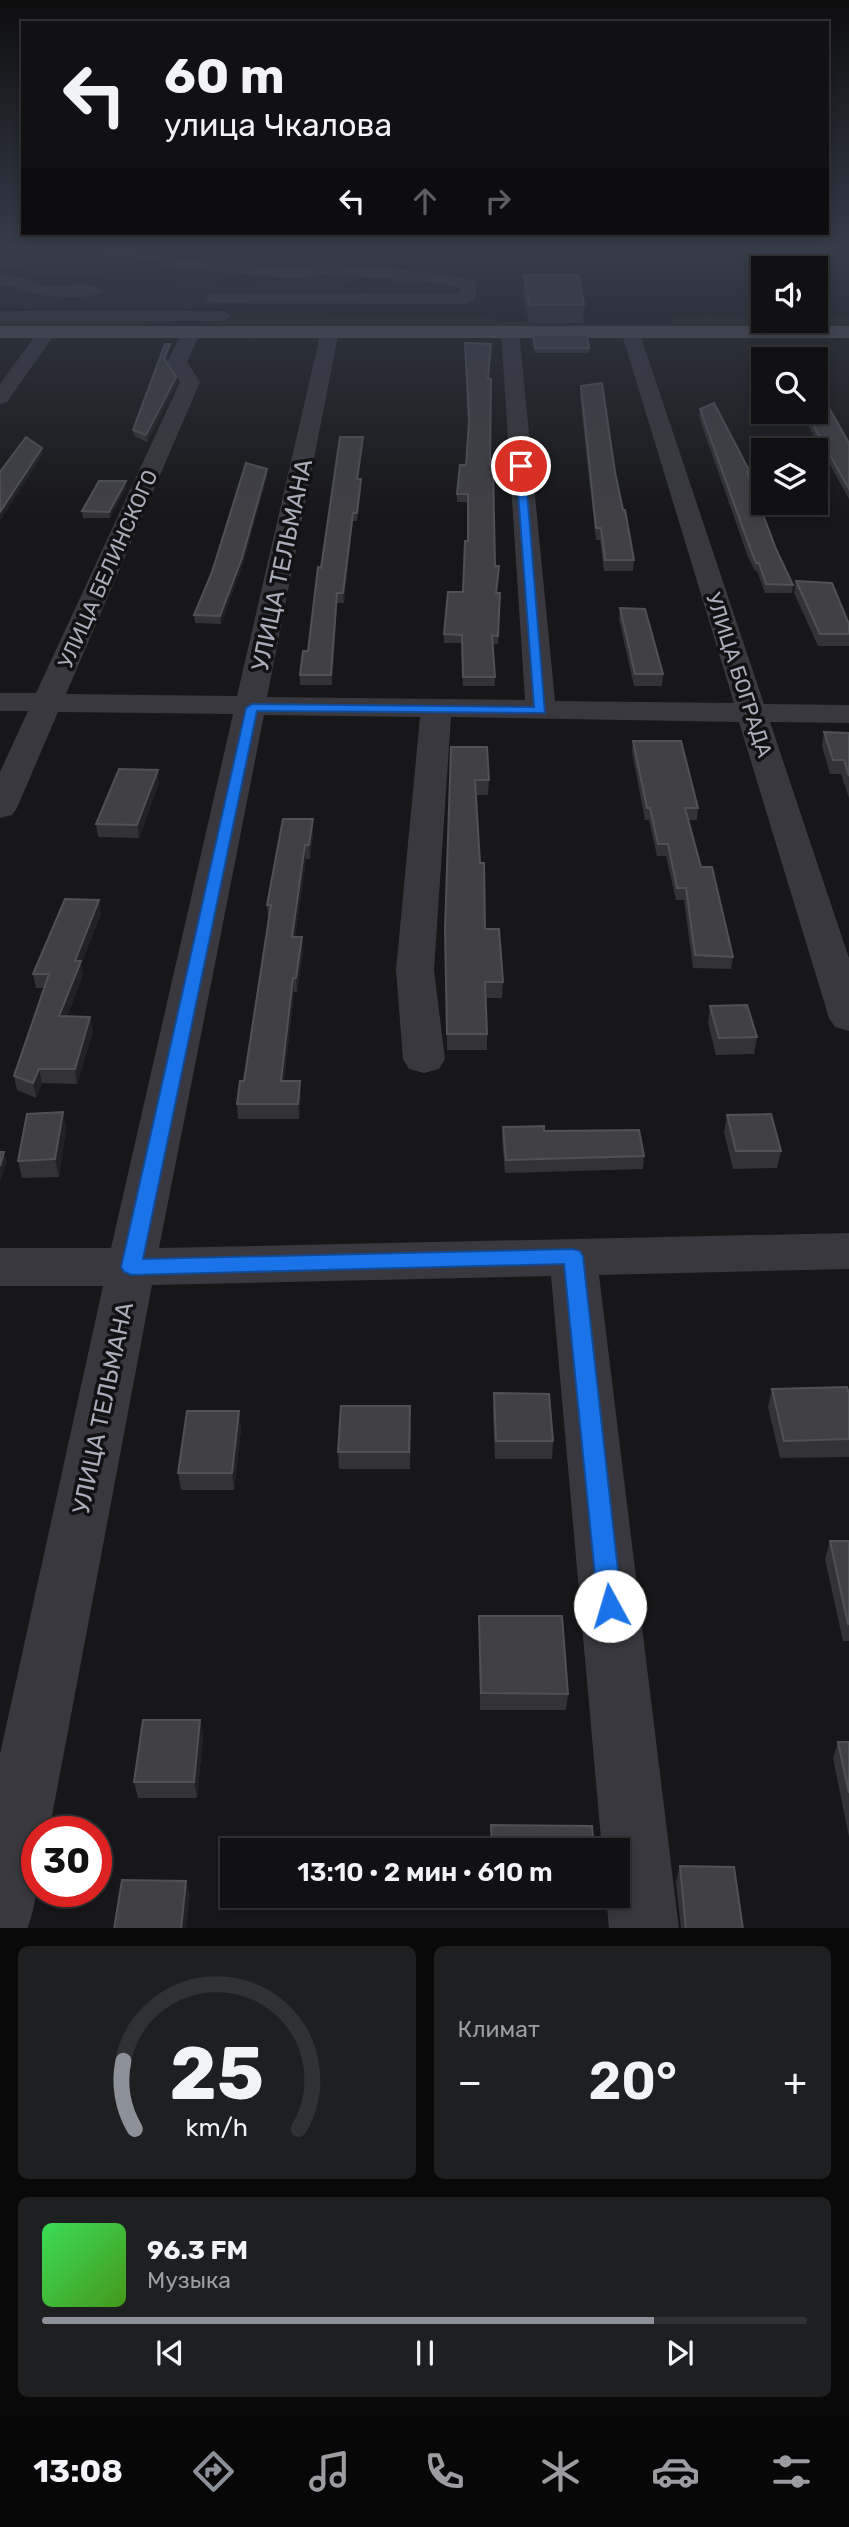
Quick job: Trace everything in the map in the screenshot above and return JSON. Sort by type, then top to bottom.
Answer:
[{"type":"street","points":[[0,398],[45,335]]},
{"type":"street","name":"УЛИЦА БЕЛИНСКОГО","points":[[0,808],[190,382],[177,362],[186,335]]},
{"type":"street","name":"УЛИЦА ТЕЛЬМАНА","points":[[0,1910],[131,1267],[334,335]]},
{"type":"street","points":[[510,335],[541,711]]},
{"type":"street","name":"УЛИЦА БОГРАДА","points":[[631,335],[849,1018]]},
{"type":"street","points":[[0,702],[252,708],[849,714]]},
{"type":"street","points":[[424,1059],[415,970],[436,709]]},
{"type":"street","points":[[0,1267],[131,1267],[849,1251]]},
{"type":"street","points":[[573,1256],[644,1928]]},
{"type":"building","points":[[533,335],[587,335],[589,348],[535,348]]},
{"type":"building","points":[[465,343],[491,344],[488,379],[491,379],[490,465],[493,465],[495,566],[499,566],[496,593],[500,593],[498,636],[492,635],[495,677],[463,677],[462,635],[444,634],[448,592],[463,592],[465,541],[468,541],[468,494],[457,494],[460,465],[466,465],[469,421]]},
{"type":"building","points":[[165,344],[170,344],[164,358],[176,377],[146,435],[133,430]]},
{"type":"building","points":[[602,383],[615,472],[634,560],[605,560],[601,528],[596,528],[581,386]]},
{"type":"building","points":[[714,403],[750,472],[747,472],[751,483],[751,515],[763,515],[793,585],[766,584],[700,409]]},
{"type":"building","points":[[828,406],[849,443],[849,489],[828,452],[828,438],[820,438],[812,424],[828,424]]},
{"type":"building","points":[[26,437],[42,448],[0,512],[0,472]]},
{"type":"building","points":[[340,437],[363,437],[357,479],[361,479],[357,513],[353,513],[343,593],[337,593],[331,675],[300,675],[303,651],[308,651],[318,567],[321,568]]},
{"type":"building","points":[[246,463],[267,469],[242,558],[220,616],[194,615],[212,572]]},
{"type":"building","points":[[99,481],[126,481],[109,512],[82,511]]},
{"type":"building","points":[[796,581],[832,583],[849,624],[849,634],[820,634]]},
{"type":"building","points":[[620,608],[645,609],[663,674],[635,674]]},
{"type":"building","points":[[824,732],[849,733],[849,776],[844,760],[833,760]]},
{"type":"building","points":[[633,741],[681,741],[698,808],[685,808],[701,867],[712,867],[733,957],[695,955],[686,888],[677,888],[668,844],[658,844],[650,808],[647,808]]},
{"type":"building","points":[[451,747],[487,747],[489,780],[475,780],[480,863],[484,863],[485,929],[499,929],[503,982],[485,982],[487,1034],[447,1034],[445,929]]},
{"type":"building","points":[[119,769],[158,770],[137,825],[96,824]]},
{"type":"building","points":[[283,819],[313,819],[309,845],[305,845],[292,937],[302,937],[296,978],[293,978],[281,1081],[300,1081],[298,1104],[237,1104],[240,1081],[244,1081],[271,905],[267,905]]},
{"type":"building","points":[[65,899],[99,900],[75,961],[81,961],[59,1016],[90,1017],[75,1069],[39,1069],[33,1083],[14,1076],[49,974],[33,974]]},
{"type":"building","points":[[747,1005],[757,1037],[719,1038],[710,1006]]},
{"type":"building","points":[[63,1112],[55,1159],[18,1161],[27,1114]]},
{"type":"building","points":[[771,1114],[781,1151],[736,1151],[727,1115]]},
{"type":"building","points":[[544,1126],[544,1131],[639,1130],[644,1156],[506,1160],[503,1127]]},
{"type":"building","points":[[847,1387],[849,1439],[784,1441],[772,1389]]},
{"type":"building","points":[[494,1393],[549,1394],[553,1441],[496,1441]]},
{"type":"building","points":[[341,1406],[410,1406],[409,1452],[338,1452]]},
{"type":"building","points":[[187,1411],[239,1411],[232,1473],[178,1473]]},
{"type":"building","points":[[830,1541],[849,1541],[849,1624],[848,1624]]},
{"type":"building","points":[[479,1616],[562,1616],[568,1694],[481,1693]]},
{"type":"building","points":[[143,1720],[200,1720],[194,1782],[134,1782]]},
{"type":"building","points":[[838,1742],[849,1742],[849,1793]]},
{"type":"building","points":[[491,1825],[592,1826],[593,1838],[492,1838]]},
{"type":"building","points":[[680,1866],[734,1867],[743,1928],[686,1928]]},
{"type":"building","points":[[122,1880],[186,1881],[181,1928],[114,1928]]},
{"type":"route","points":[[521,466],[541,711],[252,708],[131,1267],[573,1256],[610,1606]]}]
